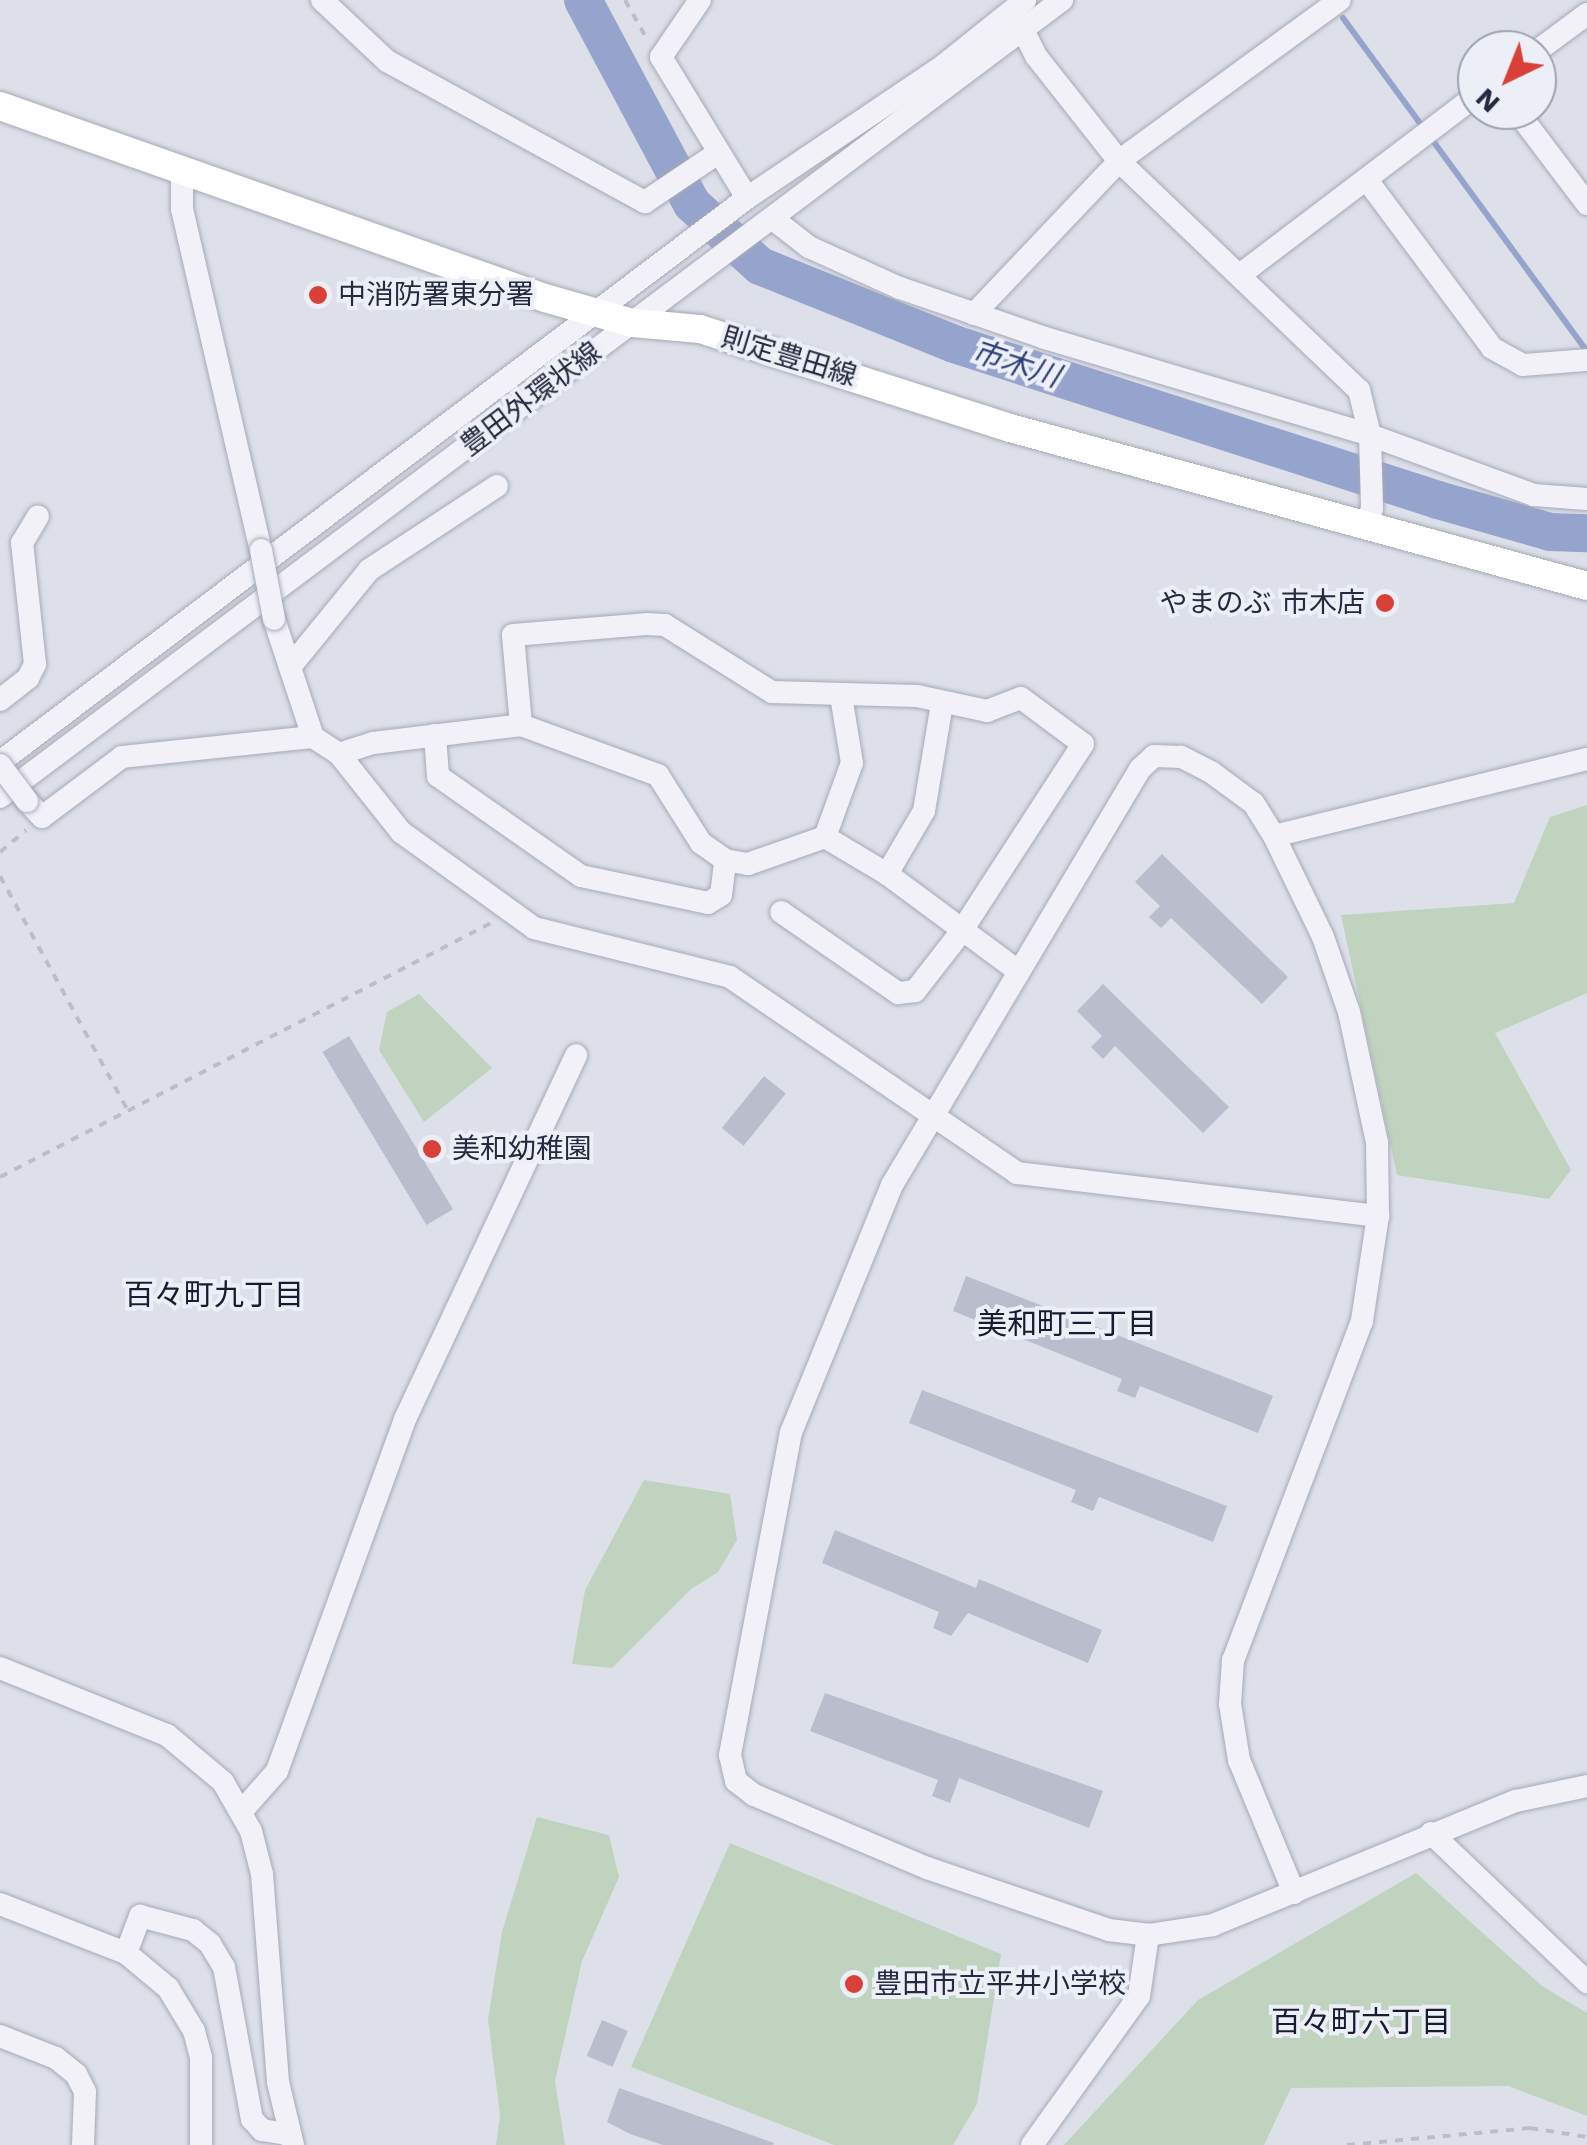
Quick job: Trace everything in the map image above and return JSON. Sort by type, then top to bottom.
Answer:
[{"type":"main road","name":"則定豊田線","points":[[0,106],[597,313],[633,323],[700,330],[1010,428],[1369,518],[1587,586]]},
{"type":"street","points":[[322,0],[387,61],[645,202],[709,160]]},
{"type":"street","points":[[700,0],[662,58],[709,160],[740,204]]},
{"type":"street","name":"豊田外環状線","points":[[0,764],[740,204],[1018,10],[1062,0]]},
{"type":"street","points":[[974,314],[1119,161],[1332,3]]},
{"type":"street","points":[[1018,10],[1119,161],[1359,390],[1370,434],[1369,518]]},
{"type":"street","name":"豊田外環状線","points":[[0,797],[766,223],[1018,10]]},
{"type":"street","points":[[1557,36],[1587,14]]},
{"type":"street","points":[[1241,274],[1457,111]]},
{"type":"street","points":[[1531,130],[1587,204]]},
{"type":"street","points":[[182,170],[182,209],[274,619],[314,737],[339,754],[392,824],[506,912],[554,937],[730,977],[998,1166],[1036,1178],[1378,1216]]},
{"type":"street","points":[[1367,180],[1492,348],[1523,365],[1586,360]]},
{"type":"street","points":[[766,223],[810,247],[974,314],[1370,434],[1534,495],[1587,499]]},
{"type":"street","points":[[290,667],[369,570],[497,486]]},
{"type":"street","points":[[0,700],[28,678],[35,664],[22,543],[38,516]]},
{"type":"street","points":[[521,724],[513,635],[666,625],[772,692],[917,696],[987,712],[1021,698],[1083,744],[924,986],[898,993],[781,912]]},
{"type":"street","points":[[826,837],[852,763],[840,696]]},
{"type":"street","points":[[887,874],[924,811],[942,704]]},
{"type":"street","points":[[339,754],[435,735],[521,724],[658,775],[701,843],[725,860],[748,864],[826,837]]},
{"type":"street","points":[[435,735],[438,776],[581,876],[708,903],[721,895],[725,860]]},
{"type":"street","points":[[0,764],[34,809],[122,756],[314,737]]},
{"type":"street","points":[[1294,1893],[1239,1760],[1230,1704],[1233,1660],[1350,1363],[1378,1216],[1374,1121],[1349,1012],[1323,936],[1274,836],[1236,787],[1181,757],[1154,756],[1140,769],[892,1185],[790,1432],[732,1769],[754,1796],[927,1868],[1109,1930],[1148,1935],[1213,1925],[1294,1893],[1431,1833],[1546,1790],[1587,1786]]},
{"type":"street","points":[[1274,836],[1587,759]]},
{"type":"street","points":[[826,837],[887,874],[1018,970]]},
{"type":"street","points":[[241,1812],[260,1797],[277,1771],[405,1419],[576,1054]]},
{"type":"street","points":[[0,1668],[167,1735],[212,1768],[241,1812],[262,1874],[291,2140],[262,2130],[252,2119],[230,1989],[210,1944],[193,1930],[140,1916],[126,1954]]},
{"type":"street","points":[[1431,1833],[1587,1982]]},
{"type":"street","points":[[0,1904],[126,1954],[168,1988],[194,2031],[201,2145]]},
{"type":"street","points":[[1032,2145],[1139,1996],[1148,1935]]},
{"type":"street","points":[[0,2036],[56,2058],[76,2074],[85,2092],[84,2145]]},
{"type":"path","points":[[625,0],[662,58]]},
{"type":"path","points":[[0,852],[34,809]]},
{"type":"path","points":[[0,876],[127,1109]]},
{"type":"path","points":[[0,1177],[477,934],[506,912]]},
{"type":"path","points":[[1347,2145],[1530,2128],[1587,2137]]},
{"type":"green space","points":[[1587,805],[1587,993],[1495,1033],[1571,1170],[1549,1199],[1397,1175],[1341,915],[1514,903],[1550,817]]},
{"type":"green space","points":[[419,994],[492,1068],[424,1122],[379,1050],[387,1012]]},
{"type":"green space","points":[[644,1480],[730,1494],[737,1540],[718,1572],[691,1589],[612,1668],[572,1664],[585,1590]]},
{"type":"green space","points":[[537,1817],[609,1835],[619,1877],[582,1961],[555,2081],[565,2145],[496,2145],[500,2115],[488,2019],[502,1932]]},
{"type":"green space","points":[[730,1843],[1001,1954],[977,2104],[953,2145],[834,2145],[631,2067]]},
{"type":"green space","points":[[1416,1873],[1542,1986],[1587,2013],[1587,2116],[1508,2086],[1291,2088],[1264,2145],[1064,2145],[1198,2000]]},
{"type":"building","points":[[1162,854],[1288,977],[1262,1004],[1171,918],[1161,928],[1149,917],[1160,906],[1135,882]]},
{"type":"building","points":[[1103,984],[1229,1107],[1203,1133],[1115,1046],[1103,1059],[1091,1047],[1102,1036],[1077,1011]]},
{"type":"building","points":[[349,1036],[453,1209],[426,1225],[322,1052]]},
{"type":"building","points":[[764,1076],[786,1094],[744,1146],[722,1128]]},
{"type":"building","points":[[966,1276],[1273,1396],[1258,1433],[1140,1386],[1135,1398],[1117,1391],[1122,1379],[953,1311]]},
{"type":"building","points":[[922,1390],[1227,1506],[1213,1542],[1099,1497],[1093,1511],[1071,1502],[1076,1490],[909,1423]]},
{"type":"building","points":[[835,1530],[976,1588],[979,1579],[1102,1630],[1088,1663],[968,1613],[951,1636],[933,1628],[939,1612],[822,1563]]},
{"type":"building","points":[[825,1693],[1103,1791],[1089,1828],[959,1778],[950,1803],[932,1796],[938,1780],[810,1731]]},
{"type":"building","points":[[602,2020],[628,2031],[613,2067],[587,2056]]},
{"type":"building","points":[[619,2088],[774,2143],[663,2145],[630,2134],[607,2122]]},
{"type":"waterway","name":"市木川","points":[[583,0],[692,204],[760,266],[954,344],[1438,500],[1550,532],[1587,533]]},
{"type":"waterway","points":[[1343,18],[1587,351]]},
{"type":"place","name":"中消防署東分署","points":[[318,295]]},
{"type":"place","name":"やまのぶ 市木店","points":[[1385,603]]},
{"type":"place","name":"美和幼稚園","points":[[432,1149]]},
{"type":"place","name":"豊田市立平井小学校","points":[[854,1984]]},
{"type":"district","name":"百々町九丁目","points":[[214,1295]]},
{"type":"district","name":"美和町三丁目","points":[[1067,1324]]},
{"type":"district","name":"百々町六丁目","points":[[1361,2022]]}]
